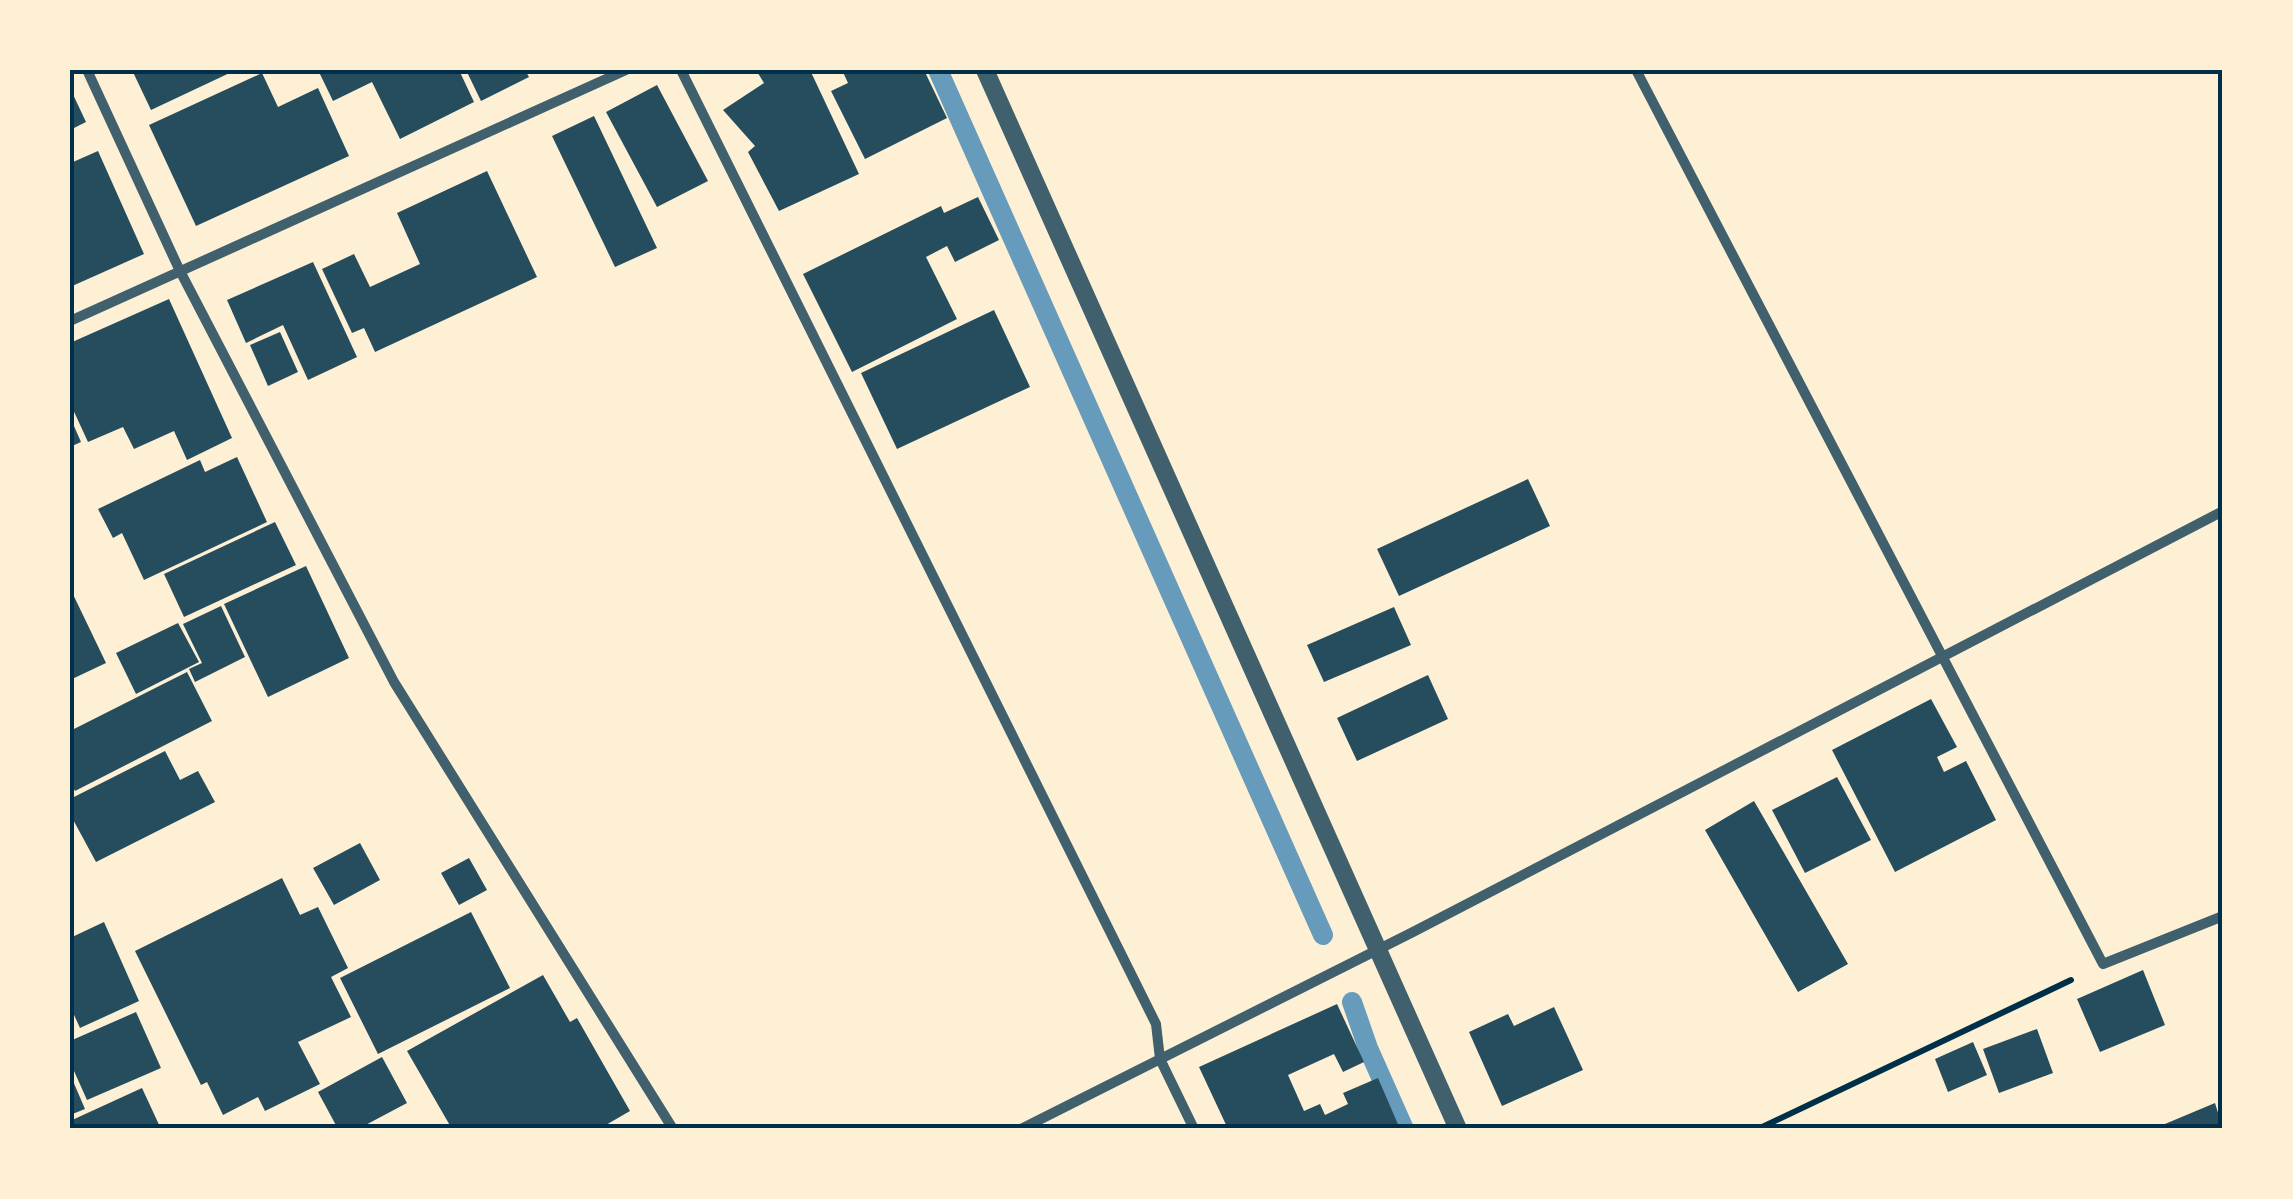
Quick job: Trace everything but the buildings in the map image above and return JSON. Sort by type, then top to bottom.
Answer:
[{"type":"street","points":[[87,70],[179,269],[394,682],[674,1129]]},
{"type":"street","points":[[70,321],[626,70]]},
{"type":"street","points":[[681,70],[1156,1024],[1160,1059],[1194,1129]]},
{"type":"street","points":[[985,70],[1458,1129]]},
{"type":"street","points":[[1636,70],[2103,964],[2223,916]]},
{"type":"street","points":[[1020,1129],[2223,512]]},
{"type":"path","points":[[1758,1129],[2103,964]]},
{"type":"waterway","points":[[938,70],[1323,935]]},
{"type":"waterway","points":[[1352,1002],[1404,1129]]}]
